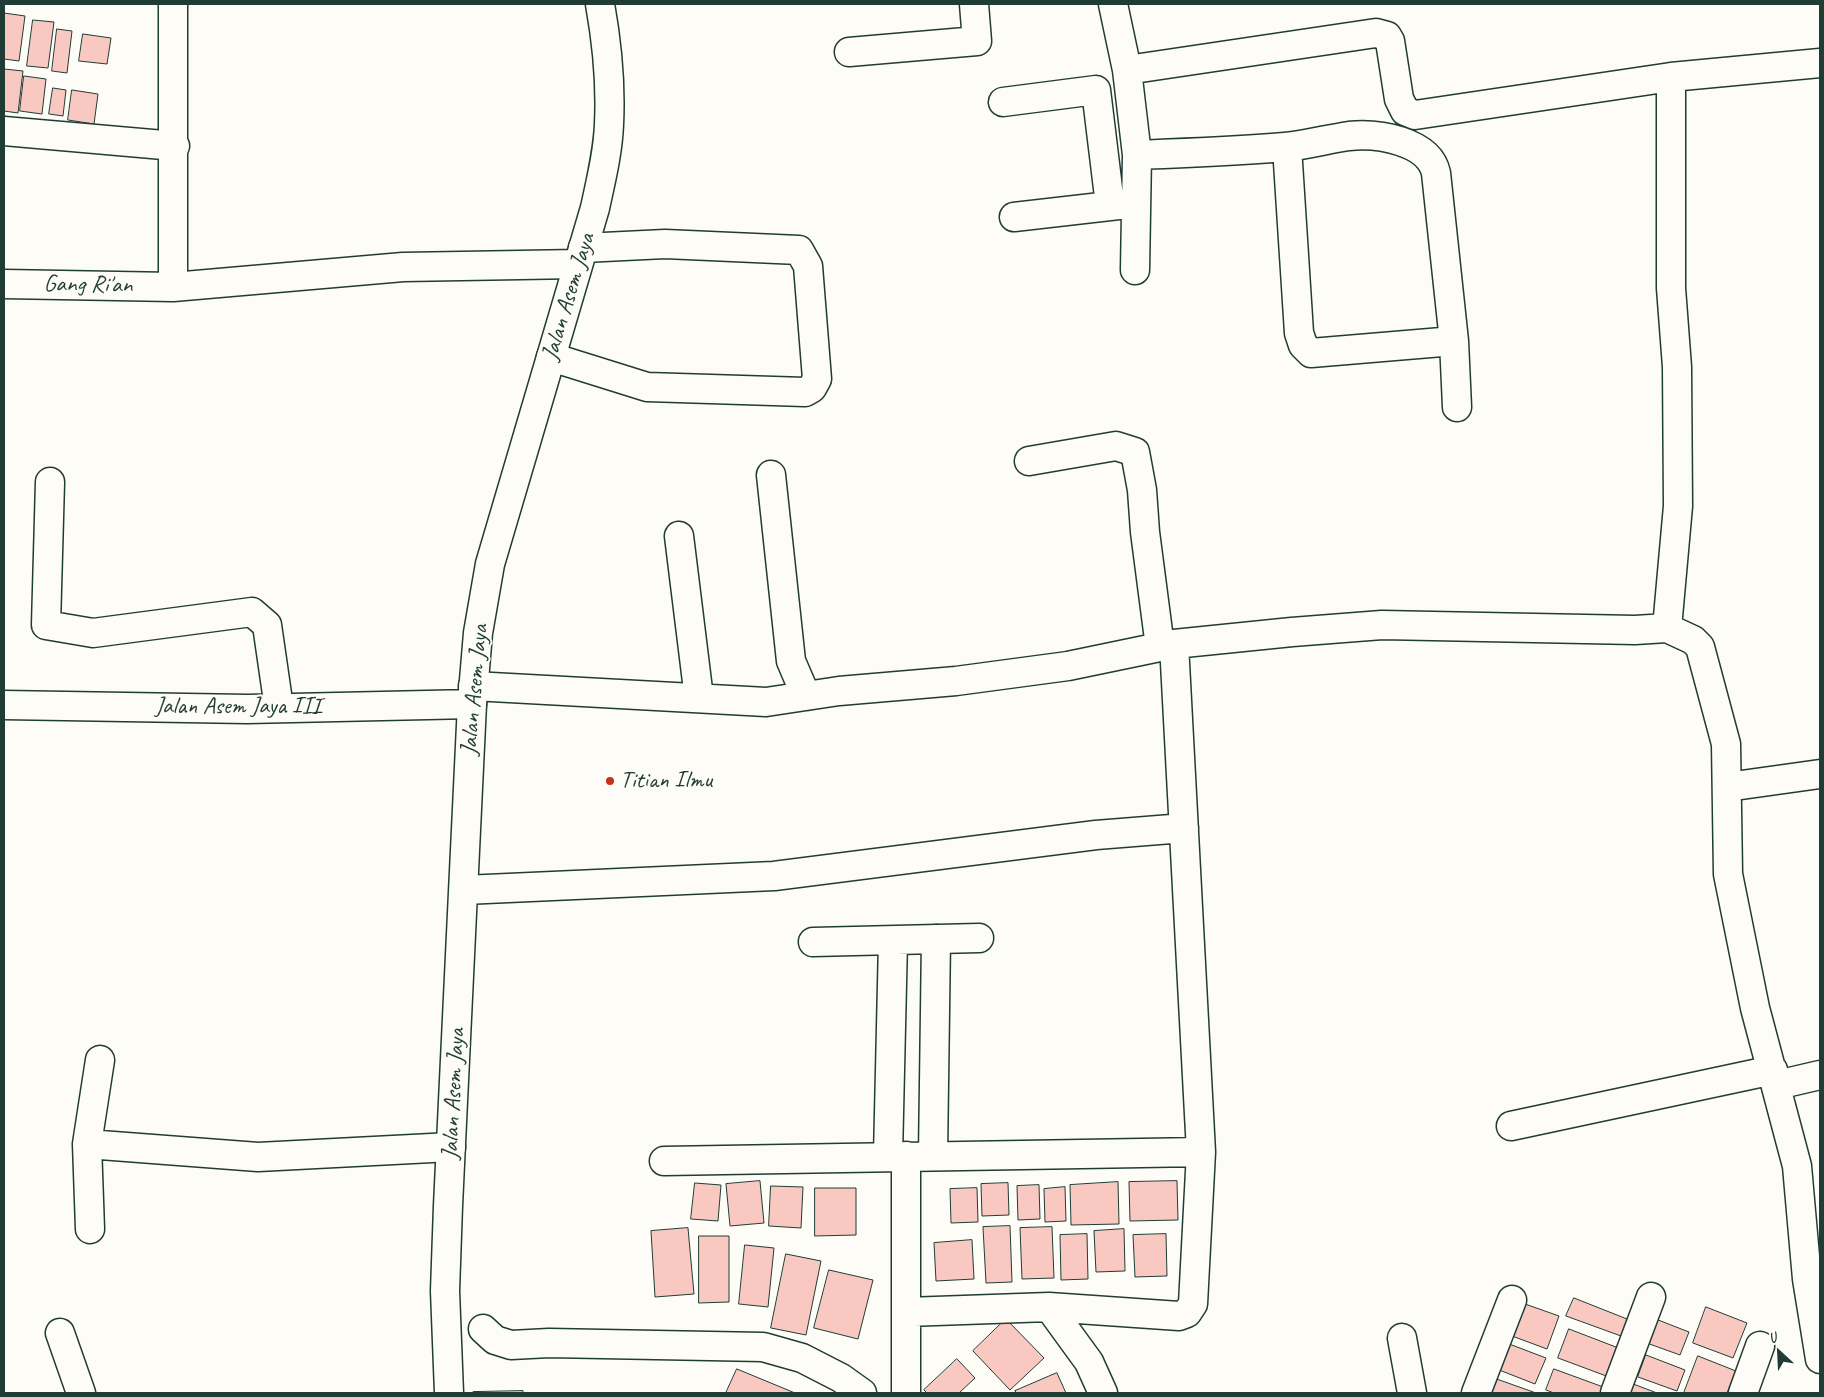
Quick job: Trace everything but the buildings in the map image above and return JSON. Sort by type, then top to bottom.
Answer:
[{"type":"street","points":[[173,4],[175,146],[173,287]]},
{"type":"street","name":"Jalan Asem Jaya","points":[[449,1393],[445,1291],[472,695],[478,633],[490,564],[581,256],[603,174],[609,123],[608,68],[600,4]]},
{"type":"street","points":[[849,52],[976,41],[974,4]]},
{"type":"street","points":[[1113,4],[1127,70],[1137,155],[1123,204]]},
{"type":"street","points":[[1127,70],[1376,33],[1387,36],[1390,41],[1399,99],[1405,111],[1415,115],[1671,77],[1820,63]]},
{"type":"street","points":[[1671,77],[1672,288],[1677,367],[1678,506],[1667,628],[1693,640],[1700,647],[1726,744],[1728,874],[1755,1008],[1775,1077],[1797,1166],[1807,1279],[1820,1359]]},
{"type":"street","points":[[1002,102],[1096,90],[1123,204],[1135,270]]},
{"type":"street","points":[[4,131],[175,146]]},
{"type":"street","points":[[1137,155],[1287,147],[1363,136],[1402,143],[1423,151],[1430,157],[1436,173],[1454,341],[1456,407]]},
{"type":"street","points":[[1287,147],[1299,333],[1303,345],[1311,353],[1454,341]]},
{"type":"street","points":[[1014,217],[1123,204]]},
{"type":"street","name":"Gang Ri'an","points":[[4,284],[173,287],[403,268],[581,256],[664,244],[799,250],[808,266],[816,379],[812,388],[805,392],[647,387],[551,357]]},
{"type":"street","points":[[906,1312],[1049,1307],[1179,1316],[1187,1313],[1193,1304],[1201,1152],[1184,828],[1167,646],[1145,532],[1142,490],[1135,452],[1116,446],[1029,461]]},
{"type":"street","points":[[771,475],[791,661],[806,696]]},
{"type":"street","points":[[50,482],[46,625],[93,633],[252,612],[267,625],[279,708]]},
{"type":"street","points":[[679,536],[700,698]]},
{"type":"street","name":"Jalan Asem Jaya III","points":[[4,705],[279,708],[472,695],[700,698],[766,702],[806,696],[956,681],[1068,666],[1167,646],[1292,632],[1382,625],[1635,630],[1667,628]]},
{"type":"street","points":[[1727,787],[1820,774]]},
{"type":"street","points":[[464,890],[774,876],[1096,835],[1184,828]]},
{"type":"street","points":[[813,942],[979,938]]},
{"type":"street","points":[[933,1155],[936,939]]},
{"type":"street","points":[[893,941],[897,1156],[906,1312],[906,1393]]},
{"type":"street","points":[[90,1229],[86,1144],[100,1060]]},
{"type":"street","points":[[1511,1126],[1775,1077],[1820,1075]]},
{"type":"street","points":[[86,1144],[258,1157],[451,1147]]},
{"type":"street","points":[[664,1161],[1201,1152]]},
{"type":"street","points":[[1615,1393],[1651,1296]]},
{"type":"street","points":[[1476,1393],[1512,1300]]},
{"type":"street","points":[[1049,1307],[1089,1362],[1103,1393]]},
{"type":"street","points":[[483,1329],[495,1340],[511,1346],[558,1344],[763,1347],[802,1358],[840,1378],[862,1393]]},
{"type":"street","points":[[60,1334],[81,1393]]},
{"type":"street","points":[[1402,1338],[1412,1393]]},
{"type":"street","points":[[1743,1393],[1760,1346]]},
{"type":"place","name":"Titian Ilmu","points":[[610,781]]}]
